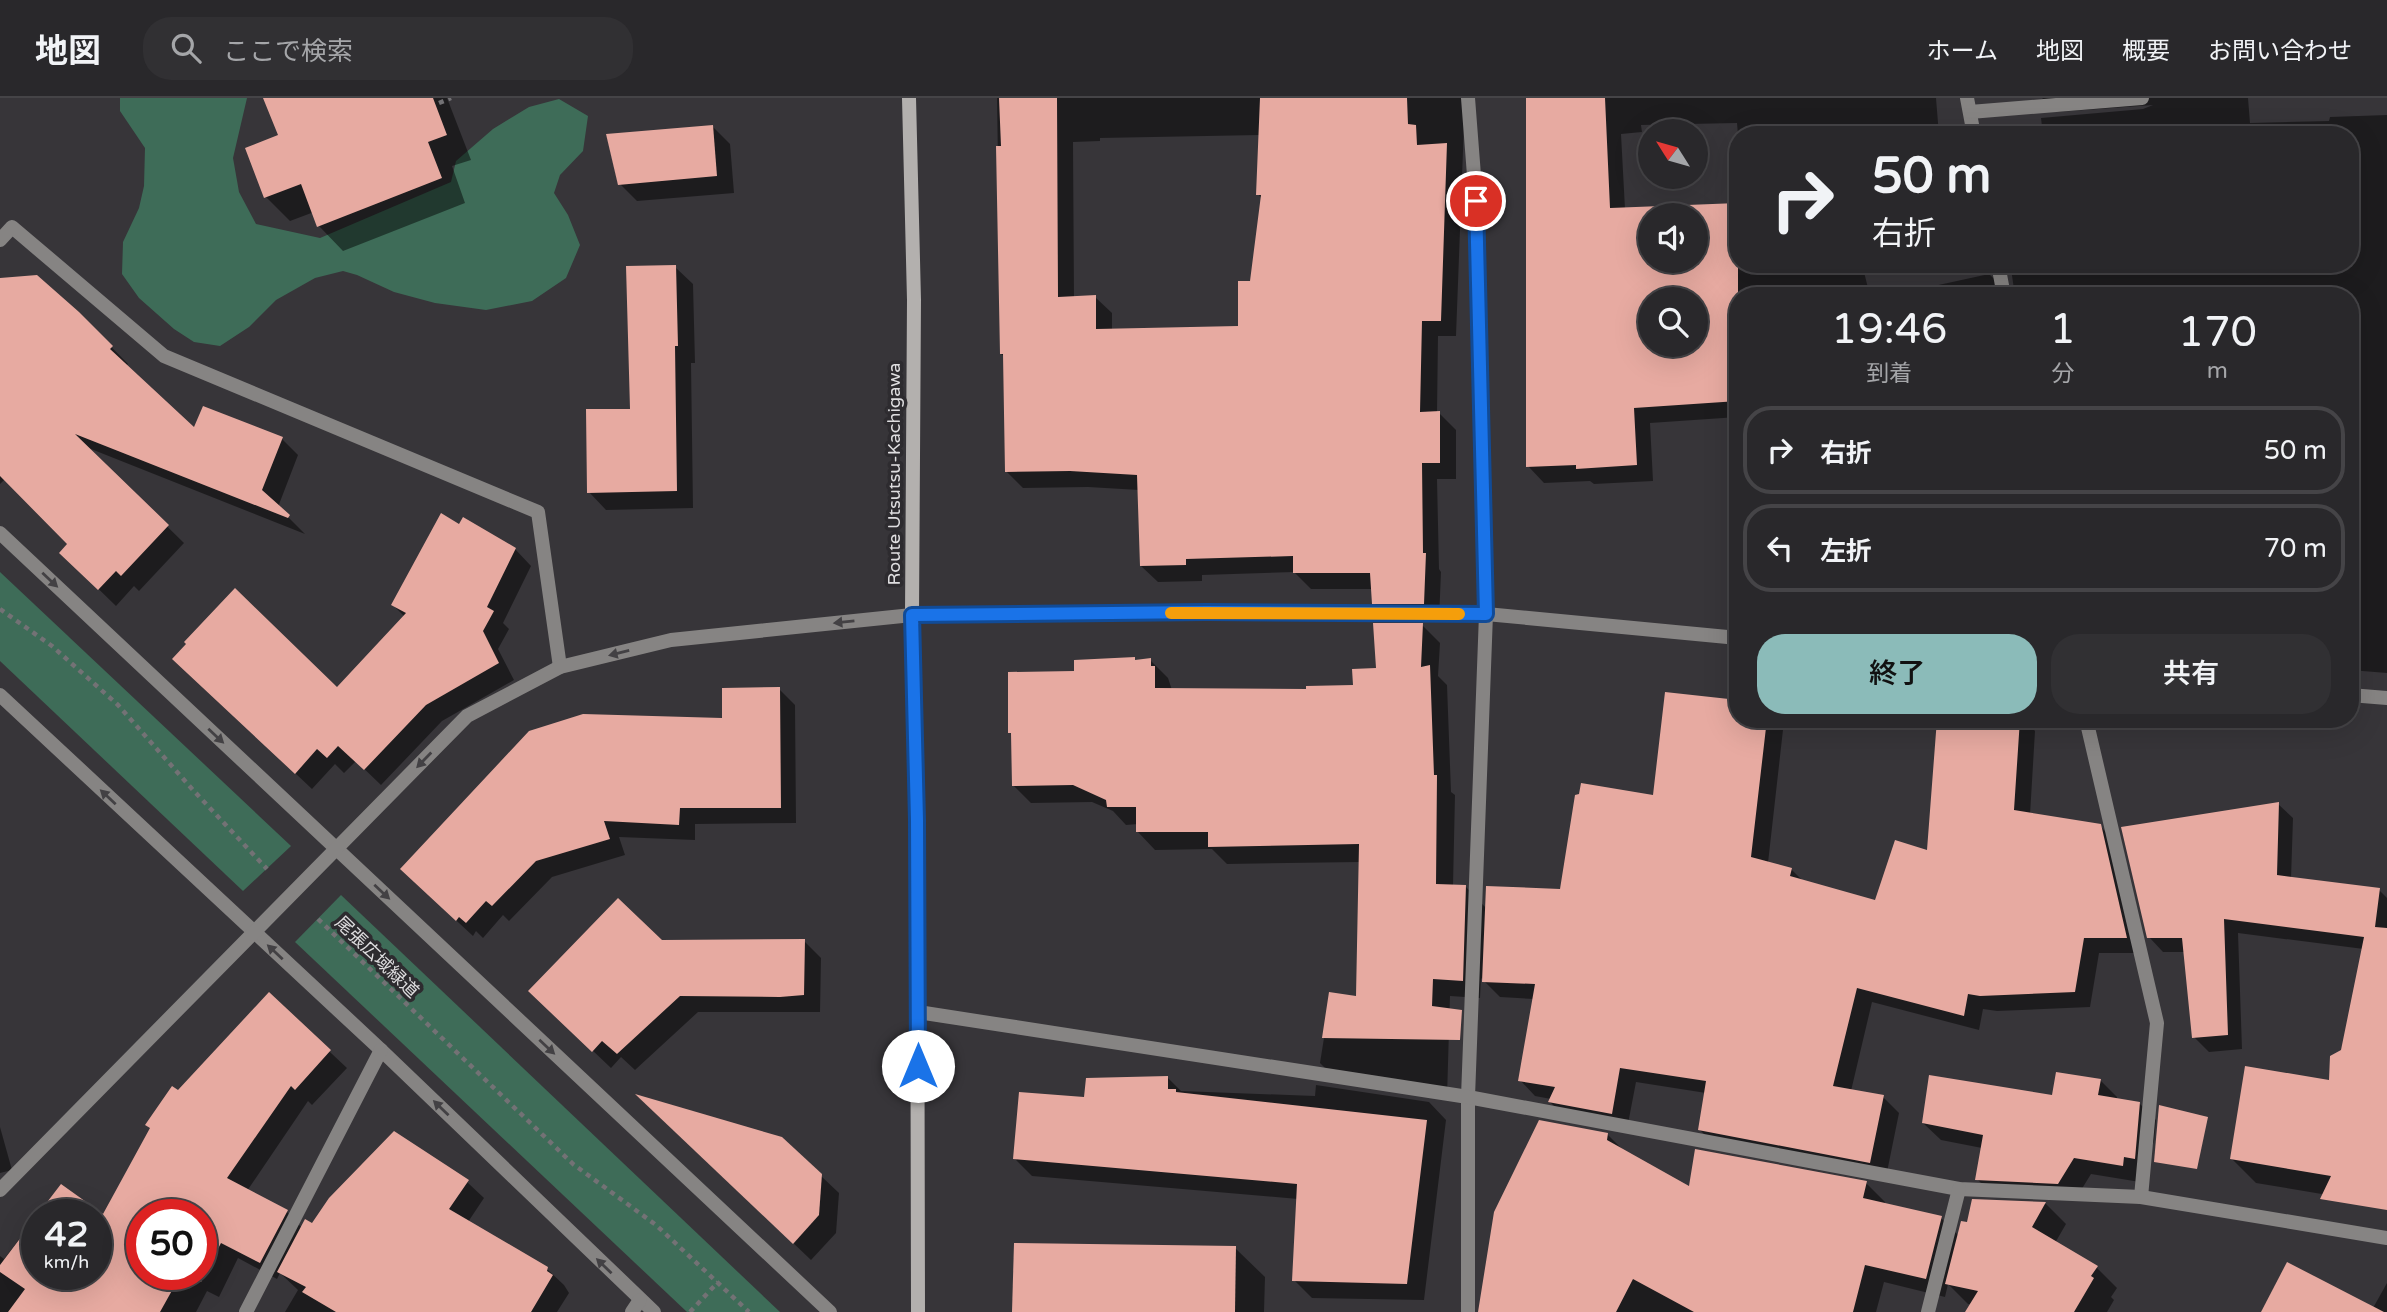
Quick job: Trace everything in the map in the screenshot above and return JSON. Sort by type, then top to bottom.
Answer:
[{"type":"main road","name":"Route Utsutsu-Kachigawa","points":[[909,98],[914,300],[912,615],[917,820],[918,1312]]},
{"type":"street","points":[[1468,98],[1476,201],[1486,614],[1468,1097],[1468,1312]]},
{"type":"street","points":[[1972,126],[1968,105],[2142,98]]},
{"type":"street","points":[[0,240],[12,227],[164,356],[538,512],[560,667]]},
{"type":"street","points":[[0,533],[830,1312]]},
{"type":"street","points":[[0,1190],[467,716],[560,667],[671,640],[912,615],[1192,612],[1486,614],[1729,637]]},
{"type":"street","points":[[0,695],[381,1050],[636,1306],[654,1312]]},
{"type":"street","points":[[2359,696],[2387,698]]},
{"type":"street","points":[[2088,728],[2157,1023],[2141,1197]]},
{"type":"street","points":[[918,1012],[1468,1097],[1959,1189],[2141,1197],[2387,1238]]},
{"type":"street","points":[[246,1312],[381,1050]]},
{"type":"street","points":[[1928,1312],[1959,1189]]},
{"type":"path","points":[[439,103],[451,98]]},
{"type":"path","name":"尾張広域緑道","points":[[0,609],[52,646],[118,705],[292,895],[573,1164],[656,1226],[749,1312]]},
{"type":"path","points":[[690,1312],[718,1282]]},
{"type":"green space","points":[[120,98],[247,98],[233,158],[239,192],[256,224],[320,238],[451,182],[456,161],[493,129],[529,107],[559,99],[588,116],[583,151],[560,175],[554,193],[568,215],[580,245],[566,278],[532,301],[486,310],[435,303],[394,292],[343,271],[315,278],[276,300],[249,327],[220,346],[194,342],[174,329],[139,298],[122,274],[123,242],[139,208],[144,186],[145,148],[120,111]]},
{"type":"green space","points":[[0,572],[291,846],[243,891],[0,661]]},
{"type":"green space","points":[[341,895],[780,1312],[687,1312],[295,942]]},
{"type":"building","points":[[263,98],[433,98],[447,135],[428,142],[442,178],[317,227],[301,184],[264,198],[245,148],[278,135]]},
{"type":"building","points":[[999,98],[1057,98],[1058,297],[1096,295],[1096,329],[1238,326],[1238,281],[1250,281],[1261,195],[1256,195],[1260,98],[1407,98],[1408,124],[1416,125],[1417,145],[1447,143],[1441,321],[1422,321],[1420,412],[1440,411],[1440,463],[1422,463],[1423,553],[1426,553],[1424,604],[1372,604],[1370,573],[1293,573],[1293,556],[1186,559],[1186,565],[1140,566],[1137,475],[1070,471],[1005,472],[996,146],[1001,146]]},
{"type":"building","points":[[1526,98],[1605,98],[1610,208],[1638,207],[1638,273],[1708,273],[1708,204],[1729,203],[1729,273],[1738,273],[1738,287],[1729,287],[1729,402],[1634,408],[1637,465],[1576,469],[1576,465],[1526,467]]},
{"type":"building","points":[[713,125],[717,176],[618,185],[606,134]]},
{"type":"building","points":[[676,265],[677,491],[587,493],[586,409],[630,409],[626,266]]},
{"type":"building","points":[[37,275],[79,312],[113,346],[110,349],[194,427],[203,406],[283,437],[262,490],[290,515],[288,518],[75,434],[169,525],[121,576],[116,571],[98,590],[59,553],[67,544],[0,476],[0,278]]},
{"type":"building","points":[[441,513],[459,524],[463,517],[516,548],[487,607],[494,611],[483,631],[499,663],[426,705],[364,770],[338,746],[327,758],[317,749],[295,774],[172,659],[186,644],[184,642],[235,588],[337,687],[406,613],[391,605]]},
{"type":"building","points":[[1373,623],[1423,623],[1421,667],[1430,665],[1434,775],[1437,775],[1436,884],[1466,885],[1463,981],[1433,979],[1432,1006],[1462,1010],[1460,1040],[1322,1038],[1329,992],[1356,996],[1359,844],[1208,847],[1208,832],[1136,832],[1136,807],[1107,807],[1106,800],[1073,785],[1012,786],[1011,733],[1008,733],[1008,672],[1074,671],[1074,660],[1135,657],[1135,660],[1151,658],[1151,666],[1155,666],[1155,688],[1306,689],[1306,686],[1353,685],[1352,669],[1376,668]]},
{"type":"building","points":[[780,687],[781,808],[680,808],[679,825],[604,821],[610,839],[536,861],[492,906],[486,901],[466,923],[459,917],[456,921],[400,869],[529,731],[583,714],[722,718],[722,688]]},
{"type":"building","points":[[1665,692],[1729,699],[1729,728],[1766,728],[1751,857],[1792,868],[1790,876],[1875,900],[1895,840],[1927,850],[1936,728],[2019,728],[2014,810],[2101,824],[2127,938],[2084,938],[2075,992],[1980,996],[1968,994],[1964,1016],[1857,988],[1833,1086],[1884,1095],[1870,1163],[1698,1130],[1706,1081],[1620,1068],[1612,1114],[1548,1102],[1555,1087],[1518,1081],[1535,984],[1482,982],[1486,886],[1560,889],[1575,795],[1579,794],[1581,783],[1653,795]]},
{"type":"building","points":[[2279,802],[2277,875],[2380,888],[2375,927],[2387,928],[2387,1210],[2320,1199],[2331,1176],[2230,1159],[2245,1066],[2329,1080],[2330,1056],[2341,1050],[2364,937],[2224,919],[2228,1035],[2192,1038],[2182,938],[2147,938],[2121,827]]},
{"type":"building","points":[[618,898],[662,940],[805,939],[804,995],[680,996],[617,1054],[602,1041],[592,1052],[528,991]]},
{"type":"building","points":[[269,992],[331,1050],[295,1090],[291,1086],[227,1178],[288,1210],[260,1263],[221,1243],[217,1251],[217,1199],[126,1199],[126,1290],[172,1290],[160,1312],[8,1312],[24,1290],[112,1290],[111,1199],[150,1128],[145,1125],[172,1086],[178,1090]]},
{"type":"building","points":[[2056,1072],[2101,1079],[2098,1095],[2140,1102],[2135,1159],[2124,1157],[2123,1166],[2074,1158],[2058,1184],[1975,1180],[1983,1135],[1922,1123],[1929,1075],[2052,1095]]},
{"type":"building","points":[[1168,1076],[1168,1089],[1176,1089],[1176,1092],[1427,1120],[1407,1284],[1292,1281],[1297,1184],[1013,1159],[1019,1092],[1084,1097],[1086,1078]]},
{"type":"building","points":[[635,1094],[782,1137],[822,1174],[819,1215],[793,1244]]},
{"type":"building","points":[[2159,1105],[2208,1117],[2197,1169],[2154,1162]]},
{"type":"building","points":[[1539,1120],[1608,1133],[1607,1140],[1689,1186],[1695,1149],[1867,1181],[1863,1198],[1942,1216],[1926,1279],[1865,1265],[1853,1312],[1694,1312],[1633,1279],[1616,1312],[1478,1312],[1494,1212]]},
{"type":"building","points":[[394,1131],[469,1180],[449,1209],[548,1267],[547,1271],[553,1275],[531,1312],[336,1312],[302,1292],[306,1287],[277,1272],[305,1219],[312,1223],[329,1198]]},
{"type":"building","points":[[61,1184],[82,1199],[50,1199]]},
{"type":"building","points":[[1972,1199],[2046,1202],[2032,1227],[2098,1266],[2074,1312],[1965,1312],[1978,1291],[1945,1284],[1961,1221],[1967,1222]]},
{"type":"building","points":[[21,1237],[21,1286],[0,1272],[0,1265]]},
{"type":"building","points":[[1014,1243],[1236,1246],[1235,1312],[1012,1312]]},
{"type":"building","points":[[2287,1262],[2384,1312],[2261,1312]]},
{"type":"slow traffic","points":[[1171,613],[1459,614]]},
{"type":"route","points":[[918,1066],[917,820],[912,615],[1206,612],[1486,614],[1476,201]]}]
